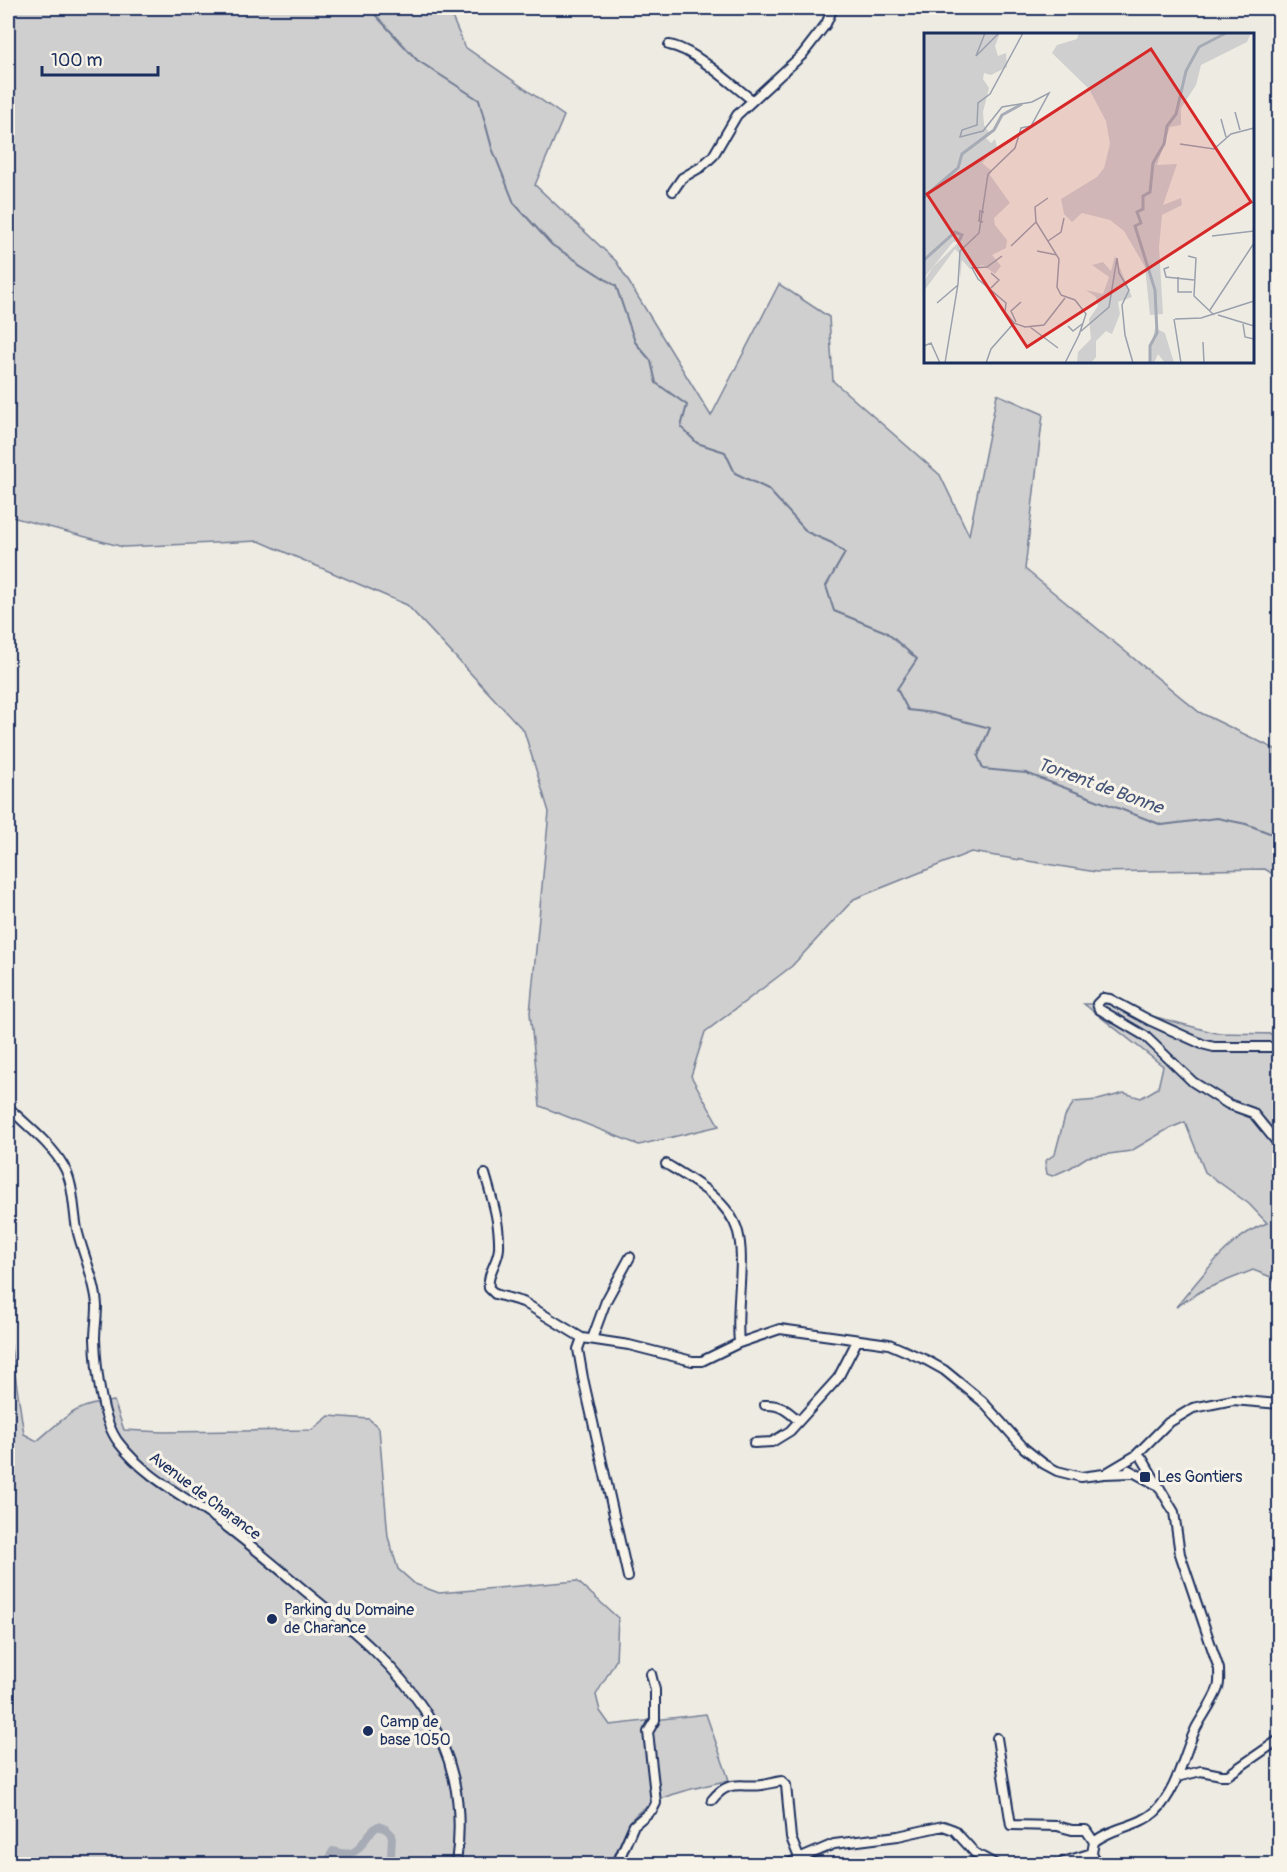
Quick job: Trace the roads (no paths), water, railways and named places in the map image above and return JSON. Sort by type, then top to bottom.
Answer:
[{"type":"street","points":[[673,191],[682,178],[702,167],[713,156],[737,115],[802,55],[826,24],[833,8]]},
{"type":"street","points":[[669,45],[691,53],[752,100]]},
{"type":"street","points":[[1280,1047],[1214,1047],[1202,1044],[1149,1020],[1110,999],[1103,998],[1097,1004],[1099,1009],[1150,1040],[1193,1082],[1228,1104],[1252,1113],[1280,1146]]},
{"type":"street","name":"Avenue de Charance","points":[[8,1107],[53,1151],[70,1181],[77,1229],[97,1304],[95,1338],[100,1387],[107,1417],[117,1442],[157,1479],[233,1532],[359,1634],[401,1679],[440,1734],[448,1759],[458,1809],[459,1832],[456,1864]]},
{"type":"street","points":[[666,1164],[704,1189],[732,1217],[738,1230],[741,1267],[740,1343]]},
{"type":"street","points":[[485,1174],[496,1211],[499,1250],[488,1278],[489,1288],[495,1294],[522,1302],[582,1338],[629,1345],[675,1358],[702,1361],[740,1343],[780,1329],[857,1341],[871,1341],[902,1348],[944,1370],[982,1401],[1024,1448],[1057,1471],[1081,1478],[1104,1474],[1141,1473],[1138,1460]]},
{"type":"street","points":[[592,1339],[606,1301],[630,1257]]},
{"type":"street","points":[[582,1338],[578,1349],[583,1378],[628,1577]]},
{"type":"street","points":[[754,1443],[772,1442],[790,1431],[838,1378],[857,1341]]},
{"type":"street","points":[[1159,1486],[1134,1473],[1128,1466],[1138,1460],[1151,1439],[1168,1423],[1193,1408],[1233,1400],[1280,1404]]},
{"type":"street","points":[[765,1405],[776,1405],[788,1410],[799,1421]]},
{"type":"street","points":[[1104,1474],[1138,1460]]},
{"type":"street","points":[[1094,1842],[1149,1816],[1164,1800],[1177,1777],[1196,1729],[1219,1685],[1220,1678],[1180,1554],[1174,1512],[1159,1486],[1138,1460]]},
{"type":"street","points":[[616,1864],[634,1825],[656,1803],[648,1732],[655,1720],[655,1690],[651,1674]]},
{"type":"street","points":[[997,1738],[1011,1825],[1057,1826],[1072,1830],[1086,1830],[1094,1842],[1092,1853],[1096,1864]]},
{"type":"street","points":[[1177,1777],[1201,1770],[1228,1775],[1280,1739]]},
{"type":"street","points":[[712,1800],[718,1792],[740,1784],[760,1786],[782,1781],[786,1785],[791,1838],[800,1860]]},
{"type":"street","points":[[787,1864],[834,1844],[898,1836],[943,1826],[954,1830],[975,1853],[995,1864]]},
{"type":"street","points":[[1057,1864],[1092,1853]]},
{"type":"waterway","name":"Torrent de Bonne","points":[[369,8],[417,60],[479,100],[492,148],[514,203],[552,245],[616,286],[635,342],[651,361],[656,383],[687,405],[681,427],[697,443],[725,452],[735,473],[768,489],[807,532],[832,543],[845,553],[826,586],[834,611],[886,632],[917,659],[897,689],[908,710],[933,713],[990,728],[978,756],[983,769],[1026,773],[1162,825],[1217,818],[1246,824],[1280,837]]},
{"type":"waterway","points":[[8,1811],[9,1864]]},
{"type":"waterway","points":[[331,1864],[330,1856],[333,1851],[343,1853],[355,1851],[378,1826],[386,1829],[392,1835],[391,1856],[395,1864]]},
{"type":"place","name":"Les Gontiers","points":[[1145,1477]]},
{"type":"place","name":"Parking du Domaine de Charance","points":[[272,1619]]},
{"type":"place","name":"Camp de base 1050","points":[[368,1731]]}]
